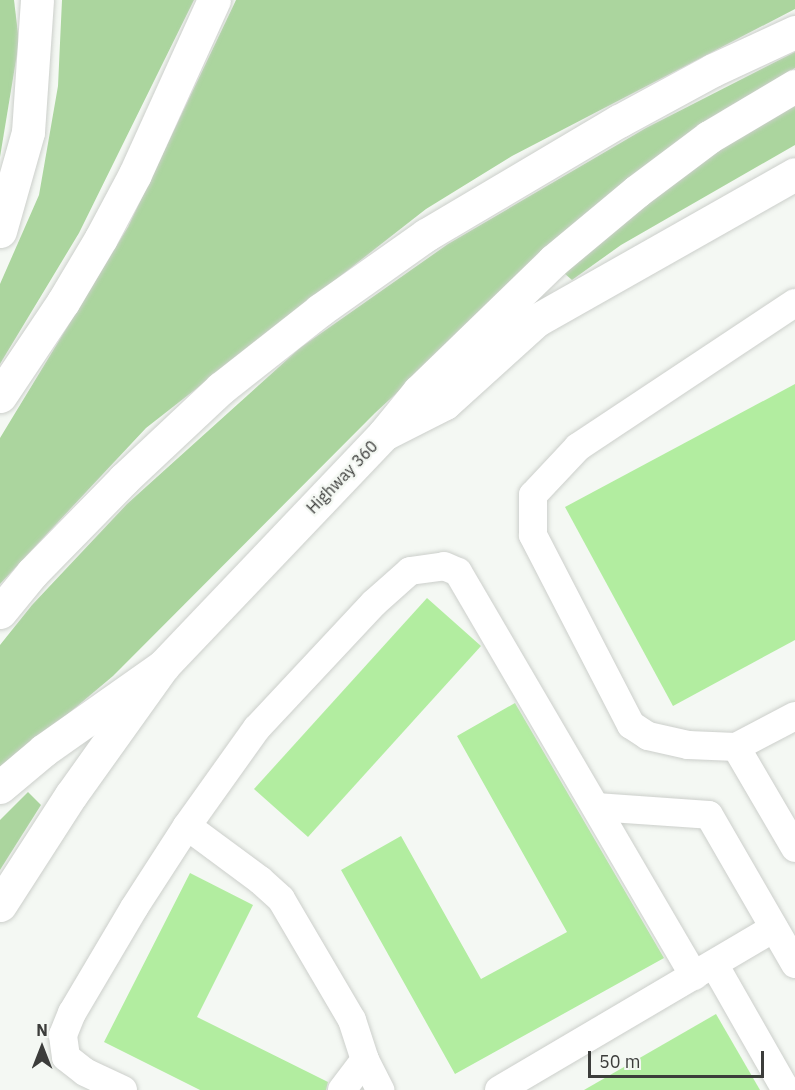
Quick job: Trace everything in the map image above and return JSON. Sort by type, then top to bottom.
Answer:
[{"type":"main road","points":[[0,231],[28,132],[38,0]]},
{"type":"main road","points":[[0,396],[63,302],[101,238],[135,174],[214,0]]},
{"type":"main road","points":[[0,612],[33,573],[124,479],[221,388],[320,310],[426,235],[619,121],[713,70],[795,32]]},
{"type":"main road","points":[[384,434],[419,391],[553,261],[637,191],[709,137],[795,86]]},
{"type":"main road","name":"Highway 360","points":[[0,905],[71,795],[163,666],[384,434],[445,403],[537,320],[795,174]]},
{"type":"main road","points":[[0,787],[44,750],[163,666]]},
{"type":"street","points":[[795,303],[578,447],[533,495],[533,535],[631,725],[648,736],[688,745],[736,747],[795,716]]},
{"type":"street","points":[[123,1090],[85,1072],[66,1057],[63,1035],[72,1013],[134,908],[187,826],[257,728],[398,579],[410,571],[427,566],[444,566],[458,572],[596,807],[786,1090]]},
{"type":"street","points":[[736,747],[795,848]]},
{"type":"street","points":[[596,807],[709,815],[795,964]]},
{"type":"street","points":[[187,826],[260,880],[281,899],[352,1020],[365,1060],[380,1090]]},
{"type":"street","points":[[499,1090],[774,927]]},
{"type":"street","points":[[342,1090],[365,1060]]},
{"type":"green space","points":[[0,0],[14,0],[19,42],[0,157]]},
{"type":"green space","points":[[62,0],[194,0],[79,233],[0,364],[0,284],[39,195],[58,86]]},
{"type":"green space","points":[[236,0],[795,0],[795,9],[512,156],[426,209],[146,428],[0,584],[0,438],[128,227]]},
{"type":"green space","points":[[795,52],[795,68],[725,109],[496,301],[375,413],[113,676],[0,771],[0,645],[32,605],[127,504],[300,348],[448,244],[646,128]]},
{"type":"green space","points":[[795,101],[795,145],[621,245],[572,280],[564,273],[701,159]]},
{"type":"green space","points":[[28,792],[41,805],[0,870],[0,820]]},
{"type":"building","points":[[795,384],[795,640],[673,706],[565,507]]},
{"type":"building","points":[[427,598],[481,646],[308,837],[254,789]]},
{"type":"building","points":[[515,703],[664,958],[455,1074],[341,870],[401,836],[481,979],[567,932],[457,736]]},
{"type":"building","points":[[190,873],[253,905],[197,1017],[328,1082],[326,1090],[200,1090],[104,1042]]},
{"type":"building","points":[[716,1014],[760,1090],[584,1090]]}]
